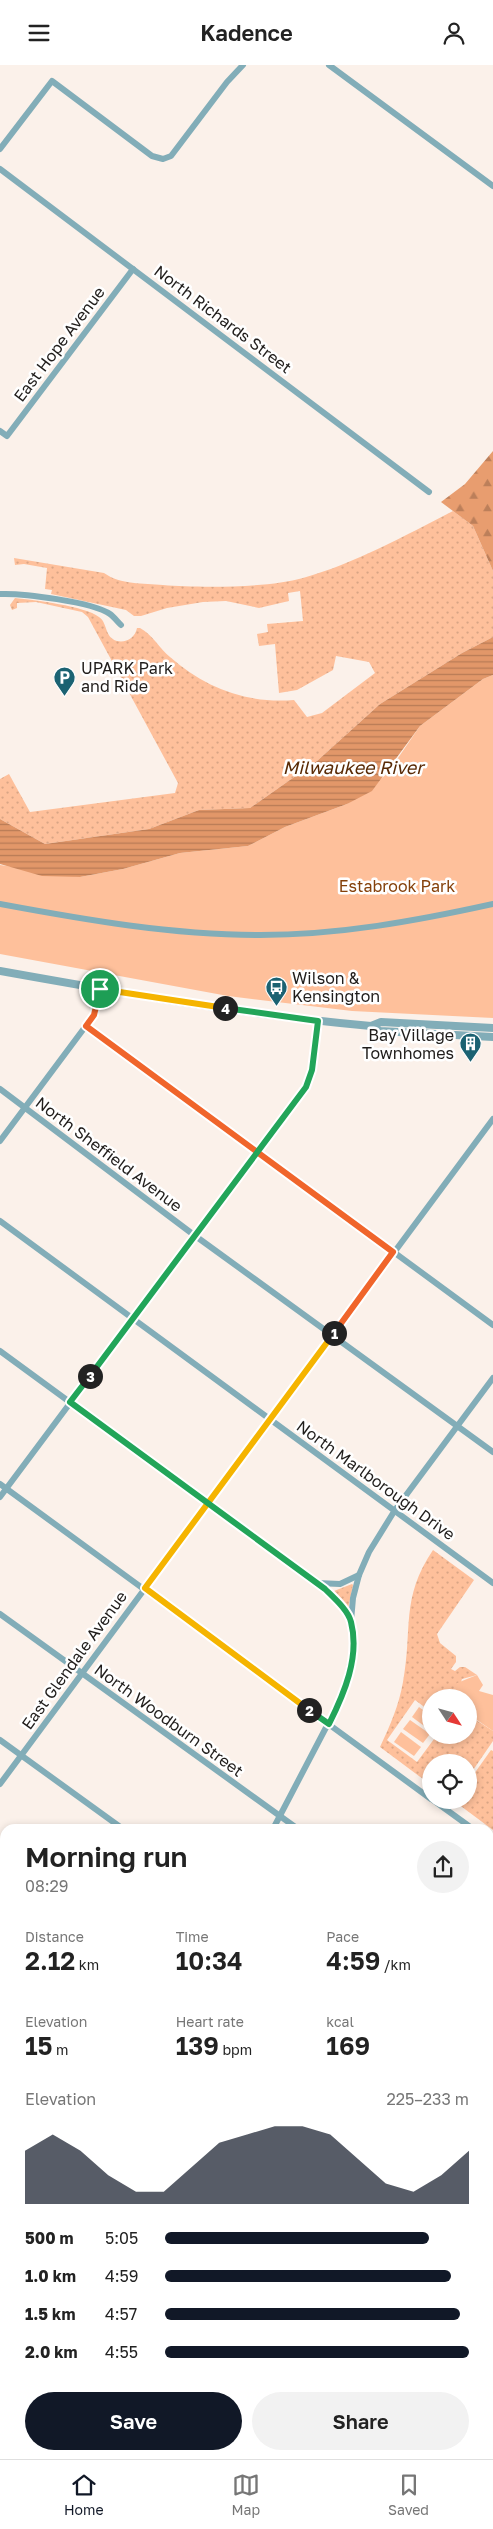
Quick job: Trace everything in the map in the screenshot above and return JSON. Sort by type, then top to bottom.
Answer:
[{"type":"street","points":[[0,149],[52,81],[152,156],[163,159],[172,156],[227,82],[243,65]]},
{"type":"street","points":[[330,65],[493,186]]},
{"type":"street","name":"North Richards Street","points":[[0,169],[429,492]]},
{"type":"street","name":"East Hope Avenue","points":[[0,431],[7,437],[133,269]]},
{"type":"street","points":[[0,594],[30,594],[81,605],[108,613],[121,625]]},
{"type":"street","points":[[0,904],[153,929],[260,935],[322,933],[396,924],[493,904]]},
{"type":"street","points":[[0,971],[100,989],[318,1021],[371,1026],[380,1031],[493,1037]]},
{"type":"street","points":[[0,1141],[94,1015],[100,989]]},
{"type":"street","points":[[0,1497],[306,1087],[311,1077],[318,1021]]},
{"type":"street","points":[[371,1026],[381,1022],[493,1028]]},
{"type":"street","points":[[86,1026],[256,1153],[493,1325]]},
{"type":"street","name":"North Sheffield Avenue","points":[[0,1089],[194,1235],[493,1452]]},
{"type":"street","name":"East Glendale Avenue","points":[[0,1784],[493,1119]]},
{"type":"street","name":"North Marlborough Drive","points":[[0,1221],[493,1583]]},
{"type":"street","points":[[0,1351],[317,1583],[338,1602],[351,1621]]},
{"type":"street","points":[[275,1824],[343,1695],[354,1646],[351,1621],[359,1575],[370,1552],[395,1510],[493,1378]]},
{"type":"street","points":[[0,1484],[422,1792]]},
{"type":"street","points":[[317,1583],[340,1583],[359,1575]]},
{"type":"street","name":"North Woodburn Street","points":[[0,1614],[291,1824]]},
{"type":"street","points":[[0,1740],[117,1824]]},
{"type":"street","points":[[446,1809],[466,1824]]},
{"type":"green space","points":[[493,451],[493,571],[473,526],[441,502],[465,484]]},
{"type":"green space","points":[[453,511],[473,526],[493,571],[493,637],[462,653],[380,704],[317,761],[250,808],[199,810],[149,829],[45,844],[0,819],[0,779],[9,774],[30,812],[175,793],[178,783],[88,617],[82,612],[36,602],[17,603],[17,608],[12,610],[10,605],[15,598],[59,604],[92,613],[102,620],[110,636],[117,641],[130,639],[137,628],[140,628],[183,668],[212,685],[243,696],[277,701],[294,700],[307,717],[322,713],[375,673],[369,662],[336,656],[333,670],[297,690],[279,693],[275,644],[259,646],[257,634],[268,632],[267,624],[303,621],[300,591],[288,593],[289,601],[259,608],[226,601],[203,602],[134,616],[126,610],[51,594],[52,590],[45,589],[47,568],[24,564],[15,565],[14,558],[104,573],[118,580],[132,583],[214,587],[272,584],[303,578],[342,565]]},
{"type":"green space","name":"Estabrook Park","points":[[493,675],[493,1018],[352,1011],[228,996],[0,954],[0,865],[80,877],[123,869],[180,853],[248,846],[285,827],[347,804],[387,774],[420,726],[483,679]]},
{"type":"green space","points":[[433,1550],[474,1580],[437,1634],[440,1643],[456,1656],[456,1662],[451,1669],[455,1671],[460,1667],[465,1667],[477,1675],[462,1679],[459,1689],[422,1689],[422,1705],[415,1700],[387,1740],[417,1762],[422,1755],[422,1778],[380,1747],[394,1715],[401,1691],[406,1663],[409,1615],[416,1584]]},
{"type":"green space","points":[[353,1585],[348,1609],[334,1591]]},
{"type":"green space","points":[[477,1675],[483,1685],[479,1691],[493,1695],[493,1731],[478,1721],[478,1689],[455,1689],[457,1683]]},
{"type":"green space","points":[[419,1707],[422,1709],[422,1724],[412,1717]]},
{"type":"green space","points":[[410,1720],[422,1728],[422,1742],[403,1729]]},
{"type":"green space","points":[[478,1721],[493,1731],[493,1741],[477,1764],[477,1754],[423,1754],[430,1744],[478,1744]]},
{"type":"green space","points":[[401,1732],[421,1747],[414,1756],[394,1742]]},
{"type":"green space","points":[[491,1750],[493,1751],[493,1824],[485,1824],[465,1809],[477,1809],[477,1770]]},
{"type":"water","name":"Milwaukee River","points":[[493,637],[493,675],[483,679],[420,726],[372,791],[347,804],[285,827],[248,846],[180,853],[123,869],[80,877],[42,876],[0,864],[0,819],[45,844],[149,829],[199,810],[250,808],[317,761],[380,704],[462,653]]},
{"type":"place","name":"UPARK Park and Ride","points":[[65,696]]},
{"type":"place","name":"Wilson & Kensington","points":[[276,1006]]},
{"type":"place","name":"Bay Village Townhomes","points":[[470,1063]]},
{"type":"route","points":[[100,989],[94,1015],[86,1026],[256,1153],[393,1252],[239,1460],[214,1495],[208,1503],[177,1545],[145,1588],[329,1724],[343,1695],[354,1646],[351,1621],[338,1602],[325,1589],[208,1503],[70,1402],[225,1194],[252,1158],[256,1153],[306,1087],[311,1077],[318,1021],[100,989]]}]
